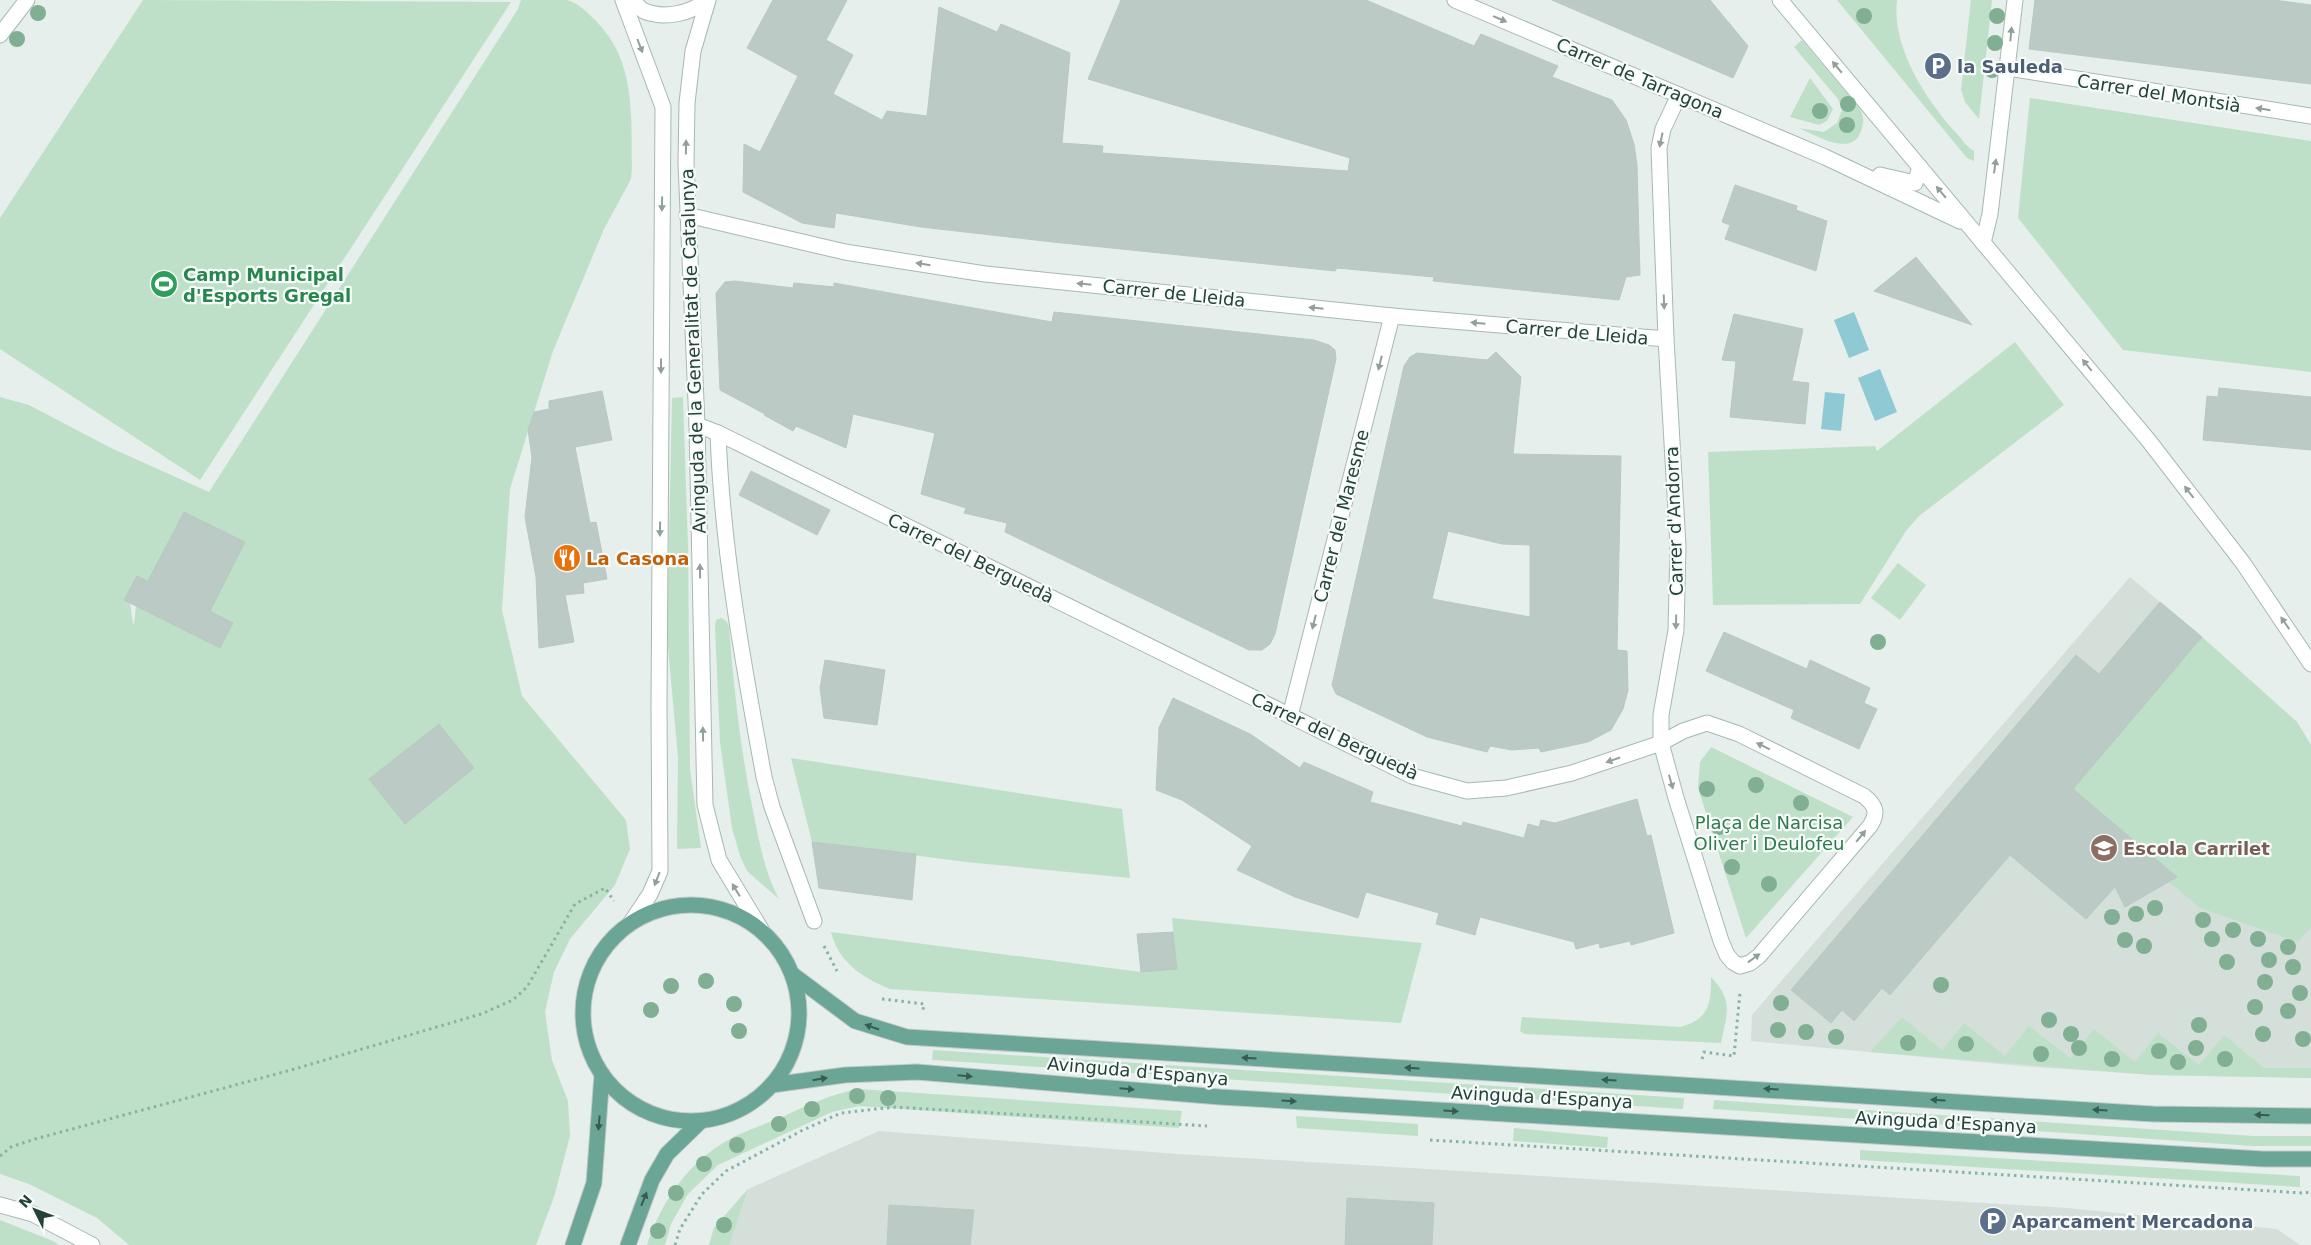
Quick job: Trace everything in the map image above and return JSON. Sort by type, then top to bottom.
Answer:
[{"type":"main road","points":[[704,905],[735,914],[762,931],[785,958],[792,974],[800,1007],[796,1041],[782,1072],[772,1085],[760,1096],[732,1113],[701,1121],[663,1118],[645,1110],[622,1095],[602,1074],[587,1040],[584,1003],[594,967],[615,936],[640,917],[665,908],[704,905]]},
{"type":"main road","name":"Avinguda d'Espanya","points":[[792,974],[855,1022],[884,1031],[920,1037],[2153,1114],[2311,1116]]},
{"type":"main road","name":"Avinguda d'Espanya","points":[[772,1085],[845,1074],[917,1072],[1220,1097],[2263,1159],[2311,1159]]},
{"type":"main road","points":[[573,1245],[594,1183],[602,1074]]},
{"type":"main road","points":[[628,1245],[652,1180],[667,1154],[701,1121]]},
{"type":"street","points":[[0,35],[27,0]]},
{"type":"street","name":"Avinguda de la Generalitat de Catalunya","points":[[623,0],[663,106],[659,706],[660,871],[650,894],[630,924]]},
{"type":"street","points":[[632,0],[643,11],[669,15],[693,9],[707,0]]},
{"type":"street","name":"Avinguda de la Generalitat de Catalunya","points":[[707,0],[693,52],[687,103],[687,215],[698,425],[705,805],[719,860],[762,931]]},
{"type":"street","name":"Carrer de Tarragona","points":[[1455,0],[1824,157],[1943,211],[1959,221],[1983,243]]},
{"type":"street","points":[[1780,0],[1983,243],[2021,285],[2149,441],[2244,564],[2311,664]]},
{"type":"street","points":[[1983,243],[1990,214],[2015,0]]},
{"type":"street","name":"Carrer del Montsià","points":[[2008,68],[2311,116]]},
{"type":"street","name":"Carrer d'Andorra","points":[[1679,95],[1663,129],[1659,148],[1666,339],[1678,546],[1676,630],[1661,715],[1662,743],[1676,798],[1721,941],[1732,962],[1740,966]]},
{"type":"street","name":"Carrer de Tarragona","points":[[1824,157],[1831,157],[1888,178],[1915,182],[1920,167]]},
{"type":"street","name":"Carrer de Lleida","points":[[687,215],[845,252],[985,274],[1392,316],[1666,339]]},
{"type":"street","name":"Carrer del Maresme","points":[[1290,716],[1392,316]]},
{"type":"street","name":"Carrer del Berguedà","points":[[698,425],[718,433],[1412,776],[1466,790],[1506,788],[1572,773],[1662,743],[1696,726],[1707,723],[1720,726],[1864,796],[1876,809],[1876,817],[1870,826],[1759,956],[1740,966]]},
{"type":"street","points":[[718,433],[720,492],[725,533],[764,777],[772,807],[814,921]]},
{"type":"street","points":[[0,1205],[33,1214],[92,1245]]},
{"type":"path","points":[[0,1156],[11,1147],[35,1139],[301,1067],[481,1014],[513,1000],[527,987],[575,904],[605,888],[630,924]]},
{"type":"path","points":[[814,921],[828,956],[842,976]]},
{"type":"path","points":[[1699,1086],[1704,1052],[1734,1056],[1740,1011],[1740,966]]},
{"type":"path","points":[[880,998],[924,1004],[920,1037]]},
{"type":"path","points":[[675,1245],[680,1229],[702,1194],[726,1171],[841,1113],[895,1107],[1212,1126]]},
{"type":"path","points":[[1421,1139],[2311,1192]]},
{"type":"shaded area","name":"Escola Carrilet","points":[[2130,577],[2202,637],[2297,722],[2311,745],[2311,1078],[2153,1075],[2021,1066],[1751,1041],[1752,1015]]},
{"type":"shaded area","points":[[879,1131],[1178,1154],[2068,1208],[2277,1229],[2300,1245],[709,1245],[714,1228],[748,1189]]},
{"type":"green space","name":"Camp Municipal d'Esports Gregal","points":[[143,0],[511,2],[200,480],[0,349],[0,218]]},
{"type":"green space","points":[[521,0],[567,0],[578,5],[595,20],[608,36],[618,53],[624,70],[631,108],[632,128],[631,179],[604,229],[553,351],[510,489],[502,610],[522,696],[626,820],[630,849],[615,885],[570,939],[554,972],[545,1012],[552,1060],[568,1101],[570,1136],[554,1197],[536,1245],[129,1245],[97,1218],[29,1184],[0,1174],[0,397],[29,405],[111,448],[209,492],[518,9]],"holes":[[[139,580],[134,623],[130,603]]]},
{"type":"green space","points":[[1837,0],[1897,0],[1897,18],[1905,55],[1923,90],[1935,107],[1946,122],[1974,151],[1974,161],[1967,158]]},
{"type":"green space","points":[[1971,0],[1992,0],[1979,119],[1965,102],[1961,90]]},
{"type":"green space","points":[[1802,40],[1860,109],[1863,117],[1862,128],[1856,139],[1850,143],[1833,142],[1799,128],[1824,132],[1837,123],[1842,110],[1838,99],[1794,47]]},
{"type":"green space","points":[[1810,78],[1833,109],[1827,121],[1819,125],[1790,117]]},
{"type":"green space","points":[[2030,98],[2311,141],[2311,372],[2123,350],[2018,218]]},
{"type":"green space","points":[[2015,342],[2064,405],[1919,516],[1906,531],[1860,604],[1713,605],[1708,452],[1875,446],[1877,451]]},
{"type":"green space","points":[[683,397],[688,546],[690,769],[701,848],[677,849],[678,758],[667,635],[672,398]]},
{"type":"green space","points":[[1898,563],[1926,585],[1900,620],[1871,598]]},
{"type":"green space","points":[[722,618],[729,627],[738,722],[754,816],[767,869],[779,899],[747,871],[740,856],[732,828],[720,742],[715,628],[716,620]]},
{"type":"green space","points":[[2202,637],[2297,722],[2311,745],[2311,927],[2298,942],[2200,908],[2169,882],[2177,877],[2073,789]]},
{"type":"green space","name":"Plaça de Narcisa Oliver i Deulofeu","points":[[1711,747],[1853,817],[1746,938],[1698,788],[1700,762]]},
{"type":"green space","points":[[791,758],[1122,809],[1130,878],[966,862],[812,842]]},
{"type":"green space","points":[[1172,918],[1422,943],[1401,1023],[890,989],[870,980],[853,968],[839,952],[831,932],[1141,972],[1177,968]]},
{"type":"green space","points":[[1711,977],[1723,993],[1726,1001],[1727,1015],[1721,1043],[1524,1034],[1520,1031],[1522,1017],[1680,1027],[1690,1024],[1703,1015],[1709,1003]]},
{"type":"green space","points":[[1902,1017],[1942,1050],[1964,1023],[2005,1056],[2029,1026],[2070,1058],[2094,1029],[2135,1062],[2158,1033],[2199,1065],[2224,1035],[2264,1068],[2311,1068],[2311,1078],[2153,1075],[1870,1052]]},
{"type":"green space","points":[[933,1050],[1684,1098],[1683,1109],[932,1060]]},
{"type":"green space","points":[[859,1089],[1182,1111],[1179,1128],[859,1106],[832,1112],[718,1165],[688,1194],[671,1224],[665,1245],[647,1245],[652,1230],[675,1188],[707,1154],[742,1133],[818,1101]]},
{"type":"green space","points":[[1714,1100],[2253,1136],[2311,1136],[2311,1146],[2253,1146],[1713,1109]]},
{"type":"green space","points":[[1296,1116],[1418,1124],[1418,1136],[1297,1128]]},
{"type":"green space","points":[[1514,1128],[1608,1137],[1607,1148],[1513,1141]]},
{"type":"green space","points":[[1860,1150],[2300,1176],[2300,1187],[1860,1160]]},
{"type":"green space","points":[[748,1189],[729,1245],[709,1245],[714,1228]]},
{"type":"green space","points":[[0,1220],[53,1241],[59,1245],[0,1245]]},
{"type":"water","points":[[1854,312],[1869,350],[1849,358],[1834,320]]},
{"type":"water","points":[[1880,369],[1897,412],[1875,421],[1858,378]]},
{"type":"water","points":[[1825,392],[1845,394],[1841,431],[1821,429]]},
{"type":"building","points":[[773,0],[847,0],[826,40],[853,55],[833,94],[882,120],[887,111],[927,116],[939,7],[997,32],[1001,24],[1070,53],[1062,143],[1103,146],[1102,153],[1348,171],[1350,158],[1088,79],[1121,0],[1366,0],[1474,46],[1481,34],[1558,66],[1552,77],[1612,100],[1626,120],[1634,144],[1637,165],[1640,275],[1626,277],[1619,300],[1433,281],[1434,277],[1337,268],[1335,271],[1053,242],[921,227],[836,213],[834,228],[802,223],[743,192],[744,144],[760,152],[798,76],[747,48]]},
{"type":"building","points":[[1552,0],[1710,0],[1748,46],[1733,78]]},
{"type":"building","points":[[2035,0],[2274,0],[2311,5],[2311,84],[2029,49]]},
{"type":"building","points":[[1735,185],[1797,206],[1796,210],[1827,221],[1816,271],[1725,239],[1730,225],[1722,222]]},
{"type":"building","points":[[1916,257],[1934,279],[1972,325],[1874,291]]},
{"type":"building","points":[[735,281],[793,288],[794,283],[834,287],[834,283],[1052,322],[1054,312],[1314,340],[1329,345],[1335,350],[1336,359],[1275,634],[1270,644],[1262,650],[1249,650],[1005,532],[1007,523],[964,513],[966,508],[921,494],[935,433],[853,414],[846,448],[796,426],[793,431],[720,390],[716,293],[725,282]]},
{"type":"building","points":[[1734,314],[1803,329],[1792,381],[1809,383],[1805,424],[1730,417],[1736,361],[1722,360]]},
{"type":"building","points":[[1496,352],[1521,377],[1513,454],[1621,456],[1617,650],[1627,651],[1628,690],[1623,709],[1611,730],[1588,742],[1541,752],[1539,748],[1512,750],[1490,746],[1487,752],[1427,737],[1336,694],[1332,685],[1404,366],[1410,357],[1417,353],[1487,360]],"holes":[[[1448,531],[1502,544],[1530,545],[1530,617],[1432,599]]]},
{"type":"building","points":[[2219,388],[2311,397],[2311,450],[2203,440],[2207,396],[2218,397]]},
{"type":"building","points":[[602,391],[612,440],[575,447],[590,523],[596,522],[607,579],[583,583],[584,593],[565,595],[574,642],[539,648],[536,577],[525,517],[532,457],[528,430],[534,412],[549,409],[549,401]]},
{"type":"building","points":[[751,471],[830,510],[817,535],[739,495]]},
{"type":"building","points":[[184,512],[245,542],[210,611],[233,623],[220,648],[124,600],[137,576],[148,581]]},
{"type":"building","points":[[2160,602],[2202,637],[2073,789],[2177,877],[2125,907],[2115,887],[2086,919],[2010,855],[1890,995],[1882,988],[1854,1021],[1842,1010],[1831,1023],[1791,990],[2076,655],[2099,674]]},
{"type":"building","points":[[1724,632],[1807,669],[1810,660],[1870,688],[1864,703],[1877,709],[1859,749],[1791,718],[1794,710],[1706,671]]},
{"type":"building","points":[[825,660],[885,670],[877,725],[824,718],[820,688]]},
{"type":"building","points":[[1173,698],[1250,734],[1300,768],[1304,762],[1373,792],[1370,802],[1462,826],[1463,822],[1524,838],[1528,824],[1539,827],[1541,820],[1555,823],[1637,799],[1647,836],[1651,835],[1674,933],[1631,945],[1630,941],[1600,948],[1599,943],[1576,949],[1574,942],[1480,917],[1475,935],[1436,924],[1439,913],[1366,892],[1358,918],[1295,897],[1237,870],[1252,846],[1182,800],[1156,790],[1159,728]]},
{"type":"building","points":[[439,724],[474,768],[405,824],[369,779]]},
{"type":"building","points":[[812,842],[916,854],[912,900],[819,888]]},
{"type":"building","points":[[1173,932],[1177,969],[1141,972],[1137,934]]},
{"type":"building","points":[[1347,1198],[1434,1203],[1432,1245],[1345,1245]]},
{"type":"building","points":[[889,1205],[974,1210],[970,1245],[887,1245]]},
{"type":"place","name":"la Sauleda","points":[[1938,66]]},
{"type":"place","name":"Camp Municipal d'Esports Gregal","points":[[164,284]]},
{"type":"place","name":"La Casona","points":[[567,558]]},
{"type":"place","name":"Escola Carrilet","points":[[2104,848]]},
{"type":"place","name":"Aparcament Mercadona","points":[[1993,1221]]}]
